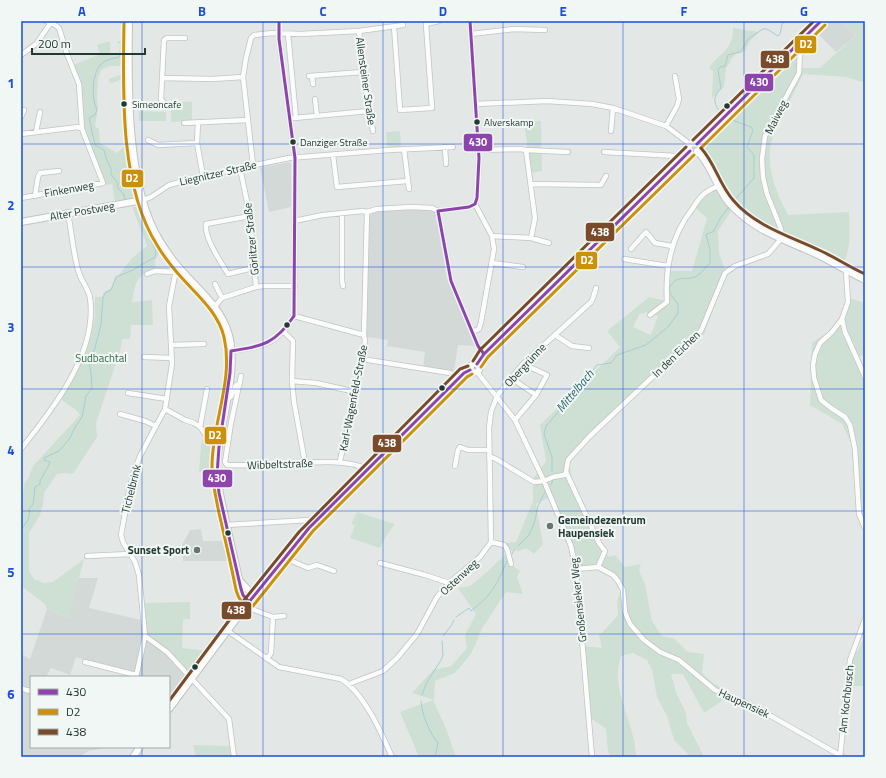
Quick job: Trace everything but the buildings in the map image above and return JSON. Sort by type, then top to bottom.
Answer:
[{"type":"street","points":[[21,55],[36,44],[49,21],[59,28],[67,54],[79,84],[82,129],[78,127],[21,134]]},
{"type":"street","points":[[129,21],[130,108],[135,158],[143,200],[159,238],[177,265],[214,306],[226,326],[229,336],[231,351],[230,374],[219,447],[217,475],[219,493],[243,595],[248,604],[273,617],[284,616]]},
{"type":"street","points":[[279,21],[279,39],[293,119]]},
{"type":"street","points":[[400,110],[432,108],[426,24],[439,21]]},
{"type":"street","points":[[294,221],[323,215],[393,208],[432,208],[438,211],[469,207],[475,204],[478,198],[479,150],[470,21]]},
{"type":"street","points":[[476,104],[563,101],[592,104],[613,108],[666,126],[690,144],[697,144],[821,21]]},
{"type":"street","points":[[394,26],[400,116]]},
{"type":"street","points":[[253,165],[243,77],[251,38],[254,35],[359,31],[403,26]]},
{"type":"street","points":[[471,34],[514,29],[545,30]]},
{"type":"street","name":"Allensteiner Straße","points":[[359,31],[363,72],[373,131]]},
{"type":"street","points":[[231,351],[263,345],[279,337],[294,316],[295,158],[288,34]]},
{"type":"street","points":[[168,105],[161,99],[164,40],[167,38],[185,38]]},
{"type":"street","name":"Maiweg","points":[[781,239],[781,229],[767,194],[763,178],[762,159],[765,136],[798,73],[800,50],[798,43]]},
{"type":"street","points":[[313,84],[311,76],[363,72]]},
{"type":"street","points":[[666,126],[678,106],[680,99],[675,76]]},
{"type":"street","points":[[162,78],[212,79],[243,77]]},
{"type":"street","points":[[315,99],[317,116]]},
{"type":"street","points":[[611,131],[613,108]]},
{"type":"street","points":[[21,117],[24,110]]},
{"type":"street","points":[[293,119],[369,111]]},
{"type":"street","points":[[36,132],[40,112]]},
{"type":"street","points":[[184,123],[248,120]]},
{"type":"street","points":[[198,123],[197,143],[203,176]]},
{"type":"street","name":"Finkenweg","points":[[21,198],[103,183],[82,129]]},
{"type":"street","points":[[148,140],[158,145],[197,143]]},
{"type":"street","points":[[690,144],[688,147],[690,151]]},
{"type":"street","points":[[697,144],[697,152]]},
{"type":"street","points":[[445,147],[446,164]]},
{"type":"street","name":"Liegnitzer Straße","points":[[143,200],[169,185],[253,165],[295,158],[404,149],[454,147]]},
{"type":"street","points":[[404,149],[409,189]]},
{"type":"street","points":[[479,150],[520,149],[568,152]]},
{"type":"street","points":[[526,150],[532,184],[535,218],[531,238]]},
{"type":"street","points":[[690,151],[692,153],[697,152],[703,158],[718,186],[731,205],[746,219],[761,230],[823,258],[865,280]]},
{"type":"street","points":[[170,708],[254,596],[316,522],[464,373],[473,371],[472,364],[477,364],[484,354],[690,151]]},
{"type":"street","points":[[604,152],[676,156],[682,159]]},
{"type":"street","points":[[333,155],[337,187],[407,182]]},
{"type":"street","name":"Görlitzer Straße","points":[[240,168],[250,216],[253,268],[256,287]]},
{"type":"street","name":"Finkenweg","points":[[35,196],[40,173],[59,171]]},
{"type":"street","points":[[532,184],[601,185],[606,176]]},
{"type":"street","points":[[650,314],[667,302],[666,281],[672,246],[685,218],[703,194],[718,186]]},
{"type":"street","name":"Alter Postweg","points":[[21,222],[143,200]]},
{"type":"street","points":[[472,332],[478,329],[481,322],[494,249],[492,236],[475,204]]},
{"type":"street","name":"Karl-Wagenfeld-Straße","points":[[340,461],[356,392],[365,341],[369,211]]},
{"type":"street","points":[[438,211],[451,281],[478,346],[484,354]]},
{"type":"street","points":[[342,213],[343,286]]},
{"type":"street","points":[[21,449],[61,394],[84,352],[89,335],[92,316],[90,296],[76,261],[68,214]]},
{"type":"street","points":[[250,216],[206,224],[206,228],[212,246],[228,274],[253,268]]},
{"type":"street","points":[[630,249],[646,232],[655,243],[672,246]]},
{"type":"street","points":[[492,236],[531,238],[550,243]]},
{"type":"street","name":"In den Eichen","points":[[566,472],[568,460],[590,436],[701,331],[725,273],[735,266],[768,254],[781,239]]},
{"type":"street","points":[[624,259],[668,266]]},
{"type":"street","points":[[492,262],[523,267]]},
{"type":"street","name":"Tichelbrink","points":[[136,676],[145,636],[139,575],[135,562],[123,542],[121,535],[130,486],[140,456],[165,409],[170,382],[172,358],[169,306],[177,265]]},
{"type":"street","points":[[147,274],[155,271],[175,272]]},
{"type":"street","points":[[846,271],[848,302],[842,319],[820,344],[815,354],[813,365],[814,378],[821,400],[845,416],[850,425],[856,449],[859,514],[865,528]]},
{"type":"street","points":[[215,284],[222,298]]},
{"type":"street","points":[[214,306],[222,298],[256,287],[295,286]]},
{"type":"street","name":"Obergrünne","points":[[497,396],[523,364],[591,302],[596,288]]},
{"type":"street","name":"Karl-Wagenfeld-Straße","points":[[294,316],[364,335]]},
{"type":"street","points":[[842,319],[844,332],[865,377]]},
{"type":"street","points":[[284,332],[293,340],[292,381],[296,422],[305,463]]},
{"type":"street","name":"Obergrünne","points":[[555,335],[566,344],[589,348]]},
{"type":"street","points":[[172,345],[204,344]]},
{"type":"street","points":[[144,357],[172,358]]},
{"type":"street","points":[[362,359],[450,373],[460,378]]},
{"type":"street","points":[[515,420],[536,395],[547,375],[523,364]]},
{"type":"street","name":"Großensieker Weg","points":[[473,371],[497,396],[515,420],[544,481],[571,546],[576,569],[592,757]]},
{"type":"street","name":"Wibbeltstraße","points":[[241,376],[231,423],[225,462],[227,465],[255,466],[340,461],[368,469]]},
{"type":"street","points":[[511,378],[536,395]]},
{"type":"street","points":[[292,381],[316,383],[356,392]]},
{"type":"street","points":[[226,399],[230,397],[236,385],[240,383]]},
{"type":"street","points":[[200,427],[207,389]]},
{"type":"street","points":[[128,393],[166,399]]},
{"type":"street","points":[[497,396],[491,412],[489,428],[491,542],[497,542],[504,545],[507,549],[511,564]]},
{"type":"street","points":[[165,409],[200,427],[213,445],[219,447]]},
{"type":"street","points":[[120,414],[145,421],[156,426]]},
{"type":"street","points":[[455,466],[460,447],[468,450],[489,450]]},
{"type":"street","points":[[489,456],[534,482],[544,481],[553,477],[564,475],[566,472],[599,543],[606,551],[598,566],[576,569]]},
{"type":"street","points":[[226,525],[310,520],[316,522]]},
{"type":"street","name":"Ostenweg","points":[[349,684],[383,671],[397,658],[417,634],[432,605],[449,583],[480,557],[491,542]]},
{"type":"street","points":[[87,556],[130,554]]},
{"type":"street","points":[[285,558],[308,568],[317,565],[334,571]]},
{"type":"street","points":[[380,563],[449,583]]},
{"type":"street","name":"Haupensiek","points":[[598,566],[608,571],[618,580],[623,590],[626,612],[630,624],[644,640],[660,652],[679,660],[715,690],[744,702],[771,716],[841,757]]},
{"type":"street","points":[[240,580],[245,588],[254,596]]},
{"type":"street","points":[[245,588],[253,588],[264,584]]},
{"type":"street","points":[[267,659],[272,653],[273,617]]},
{"type":"street","name":"Am Kochbusch","points":[[841,757],[850,660],[865,619]]},
{"type":"street","points":[[228,631],[279,667],[341,679],[349,684],[373,718],[392,757]]},
{"type":"street","points":[[145,636],[167,652],[229,719],[234,757]]},
{"type":"street","points":[[85,662],[136,676]]},
{"type":"street","points":[[133,757],[139,748]]},
{"type":"shaded area","points":[[825,21],[842,21],[856,35],[836,52],[815,31]]},
{"type":"shaded area","points":[[289,162],[291,164],[291,207],[269,212],[260,168]]},
{"type":"shaded area","points":[[396,209],[429,210],[436,213],[447,279],[476,346],[458,345],[454,371],[423,367],[425,352],[387,346],[388,340],[367,337],[368,218],[375,211]]},
{"type":"shaded area","points":[[201,529],[203,541],[227,541],[231,561],[183,561],[182,545],[190,530]]},
{"type":"shaded area","points":[[78,578],[98,578],[89,608],[146,621],[146,632],[191,673],[170,702],[170,676],[135,676],[76,657],[70,675],[51,668],[47,676],[30,676],[30,748],[104,748],[89,751],[81,757],[24,757],[21,755],[21,654],[30,659],[47,609],[68,618]]},
{"type":"green space","points":[[842,21],[865,21],[865,83],[846,77],[803,74],[773,136],[770,157],[772,177],[788,215],[849,212],[849,246],[843,265],[819,251],[763,227],[735,205],[718,231],[719,253],[726,272],[704,334],[681,351],[589,438],[569,460],[574,485],[590,522],[608,557],[615,555],[625,567],[641,564],[639,571],[645,584],[652,621],[662,636],[675,639],[688,652],[704,654],[702,673],[713,683],[732,694],[704,713],[683,674],[671,674],[676,692],[686,713],[687,723],[704,757],[691,757],[674,740],[667,716],[657,697],[652,670],[647,660],[633,653],[621,656],[618,669],[618,682],[620,694],[635,744],[636,757],[611,757],[608,752],[606,729],[588,716],[569,549],[571,546],[583,646],[602,648],[599,636],[618,615],[617,605],[622,590],[614,578],[604,571],[591,570],[577,573],[572,546],[552,496],[536,504],[543,544],[534,554],[526,548],[519,551],[509,550],[512,565],[520,571],[517,577],[523,594],[506,592],[483,627],[471,654],[455,673],[435,681],[434,700],[412,693],[433,670],[451,666],[467,648],[465,635],[476,614],[458,588],[470,586],[509,551],[506,543],[516,542],[533,501],[533,479],[546,461],[540,425],[620,347],[607,331],[649,297],[670,302],[670,271],[692,271],[707,218],[693,206],[703,194],[722,184],[702,146],[704,141],[735,112],[796,49],[800,60],[800,68],[820,68],[856,35]],"holes":[[[645,312],[658,316],[651,335],[633,327],[640,313],[644,314]]]},
{"type":"green space","points":[[733,28],[759,32],[750,41],[746,50],[742,53],[736,54],[731,59],[726,68],[724,87],[712,98],[713,71],[709,68],[729,45],[732,38]]},
{"type":"green space","points":[[110,41],[110,52],[114,56],[119,54],[120,44],[117,43],[118,41],[125,41],[125,78],[112,83],[109,82],[109,79],[122,74],[121,66],[110,66],[101,70],[98,79],[98,108],[95,126],[99,129],[100,143],[117,153],[129,142],[133,175],[137,189],[136,195],[128,200],[115,203],[112,184],[106,185],[83,129],[81,83],[73,65],[100,54],[97,45]]},
{"type":"green space","points":[[171,101],[192,102],[192,121],[171,122]]},
{"type":"green space","points":[[139,111],[166,112],[166,121],[139,121]]},
{"type":"green space","points":[[541,121],[542,171],[531,173],[524,122]]},
{"type":"green space","points":[[400,131],[401,147],[387,148],[386,132]]},
{"type":"green space","name":"Sudbachtal","points":[[132,207],[141,207],[160,252],[155,261],[156,269],[140,277],[134,289],[132,302],[152,300],[153,325],[131,325],[130,339],[122,339],[121,348],[96,423],[97,437],[73,474],[57,474],[44,493],[40,515],[29,533],[29,571],[34,579],[44,583],[53,582],[84,559],[68,618],[47,609],[45,604],[21,586],[21,501],[24,484],[29,477],[33,466],[80,415],[76,410],[61,399],[89,344],[95,316],[95,297],[102,297],[104,292],[111,288],[116,276],[118,276],[132,258],[147,246]]},
{"type":"green space","points":[[849,298],[865,303],[865,355],[857,357],[865,374],[865,521],[862,514],[852,456],[852,445],[842,424],[810,405],[812,343],[828,332],[841,315]]},
{"type":"green space","points":[[204,436],[215,450],[212,471],[199,472],[201,444]]},
{"type":"green space","points":[[357,512],[395,524],[380,548],[350,538],[355,525],[351,524]]},
{"type":"green space","points":[[190,602],[190,619],[183,619],[182,648],[208,651],[191,673],[146,632],[145,603]]},
{"type":"green space","points":[[865,635],[865,686],[851,686],[853,653],[858,651]]},
{"type":"green space","points":[[433,700],[447,731],[456,757],[419,757],[400,712]]},
{"type":"green space","points":[[193,745],[231,746],[232,757],[196,757]]},
{"type":"waterway","points":[[120,21],[123,40],[121,54],[119,57],[103,62],[98,68],[93,86],[97,110],[95,115],[89,118],[95,145],[104,150],[111,168],[111,174],[117,182],[118,188],[124,195],[125,199]]},
{"type":"waterway","name":"Mittelbach","points":[[723,114],[717,108],[715,98],[721,88],[718,70],[720,67],[725,66],[728,55],[742,50],[748,39],[763,29],[767,29],[778,36],[780,34],[782,24],[786,21]]},
{"type":"waterway","name":"Mittelbach","points":[[727,118],[751,127],[753,130],[747,147],[754,155],[754,178],[732,203]]},
{"type":"waterway","name":"Mittelbach","points":[[552,471],[552,457],[544,434],[546,426],[597,365],[611,363],[617,355],[646,345],[669,326],[678,313],[678,304],[671,295],[669,288],[678,279],[697,276],[710,263],[710,250],[706,234],[713,232],[721,217],[729,207]]},
{"type":"waterway","points":[[21,530],[29,517],[29,509],[33,504],[35,487],[40,484],[40,481],[50,462],[44,460],[44,458],[59,451],[70,438],[82,417],[86,396],[92,388],[89,362],[95,348],[101,325],[103,298],[105,293],[111,290],[116,277],[131,271],[155,257],[156,251],[141,217]]},
{"type":"waterway","name":"Mittelbach","points":[[551,485],[553,480]]},
{"type":"waterway","name":"Mittelbach","points":[[518,546],[529,535],[534,524],[538,506],[545,492]]},
{"type":"waterway","name":"Mittelbach","points":[[511,556],[514,550]]},
{"type":"waterway","name":"Mittelbach","points":[[456,617],[469,608],[471,611],[484,600],[497,583],[507,561]]},
{"type":"waterway","name":"Mittelbach","points":[[443,636],[454,620]]},
{"type":"waterway","name":"Mittelbach","points":[[422,695],[426,684],[443,655],[442,641]]},
{"type":"waterway","name":"Mittelbach","points":[[421,701],[426,723],[438,743],[435,757]]},
{"type":"transit line","name":"D2","points":[[124,21],[123,77],[126,136],[136,194],[145,221],[165,258],[212,312],[224,337],[226,353],[225,385],[215,434],[212,472],[213,484],[236,590],[242,603],[249,607],[253,606],[313,531],[467,377],[472,374]]},
{"type":"transit line","name":"430","points":[[231,351],[252,347],[267,342],[281,333],[294,316],[295,158],[279,39],[279,21]]},
{"type":"transit line","name":"430","points":[[470,21],[479,158],[477,198],[475,204]]},
{"type":"transit line","name":"438","points":[[693,140],[814,21]]},
{"type":"transit line","name":"430","points":[[697,144],[821,21]]},
{"type":"transit line","name":"D2","points":[[701,148],[825,25]]},
{"type":"transit line","name":"438","points":[[473,361],[480,350],[686,147]]},
{"type":"transit line","name":"438","points":[[701,148],[710,160],[728,194],[752,217],[773,230],[825,253],[865,274]]},
{"type":"transit line","name":"430","points":[[477,364],[484,354],[690,151]]},
{"type":"transit line","name":"D2","points":[[481,367],[488,357],[694,155]]},
{"type":"transit line","name":"430","points":[[438,211],[469,207],[475,204]]},
{"type":"transit line","name":"430","points":[[438,211],[451,281],[478,346],[484,354]]},
{"type":"transit line","name":"430","points":[[231,351],[230,373],[219,447],[217,475],[219,493],[241,589],[243,595],[249,602]]},
{"type":"transit line","name":"438","points":[[170,700],[245,599],[299,532],[460,369],[468,366]]},
{"type":"transit line","name":"430","points":[[249,602],[309,528],[464,373],[470,370]]},
{"type":"place","name":"Simeoncafe","points":[[124,104]]},
{"type":"place","name":"Alverskamp","points":[[477,122]]},
{"type":"place","name":"Danziger Straße","points":[[293,142]]},
{"type":"place","name":"Gemeindezentrum Haupensiek","points":[[550,526]]},
{"type":"place","name":"Sunset Sport","points":[[197,550]]}]
